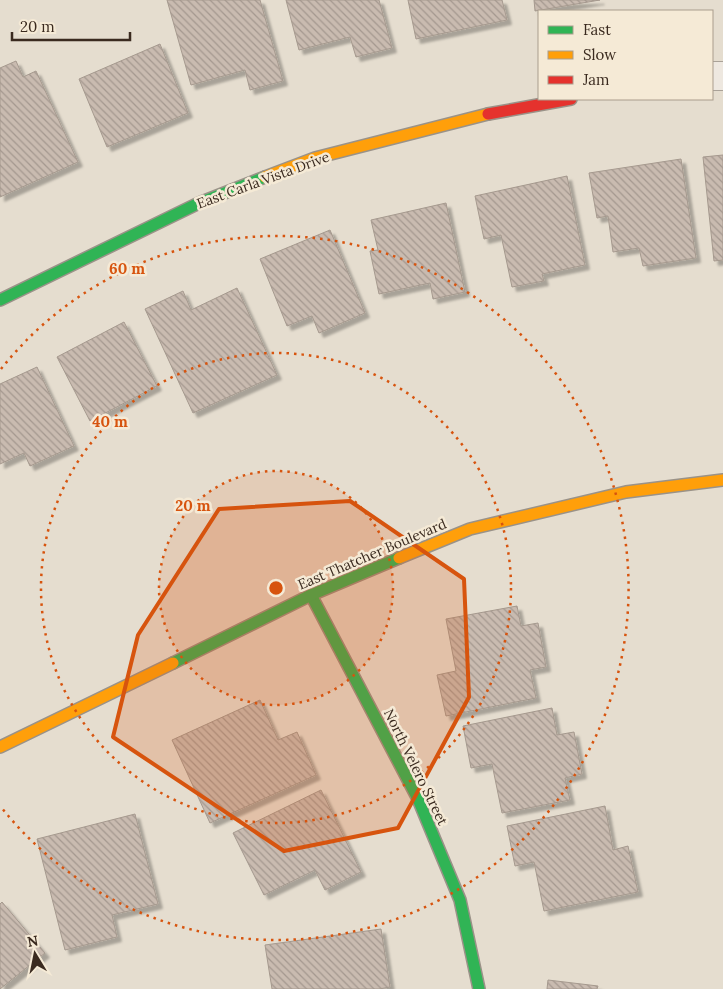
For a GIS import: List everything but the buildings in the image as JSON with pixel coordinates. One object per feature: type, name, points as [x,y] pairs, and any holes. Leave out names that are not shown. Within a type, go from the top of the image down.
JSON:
[{"type":"street","name":"East Carla Vista Drive","points":[[0,300],[199,203],[315,158],[506,110],[565,100]]},
{"type":"street","name":"East Thatcher Boulevard","points":[[0,747],[311,595],[470,529],[626,492],[723,480]]},
{"type":"street","name":"North Velero Street","points":[[311,595],[418,799],[460,900],[479,989]]},
{"type":"highlighted area","points":[[350,501],[464,579],[469,697],[398,828],[284,851],[113,737],[138,635],[219,509]]},
{"type":"traffic: fast","points":[[0,300],[199,203],[265,177]]},
{"type":"traffic: fast","points":[[173,663],[311,595],[399,558]]},
{"type":"traffic: fast","points":[[311,595],[418,799],[460,900],[479,989]]},
{"type":"traffic: slow","points":[[265,177],[315,158],[488,114]]},
{"type":"traffic: slow","points":[[399,558],[470,529],[626,492],[723,480]]},
{"type":"traffic: slow","points":[[0,747],[173,663]]},
{"type":"traffic: jam","points":[[488,114],[565,100]]}]
